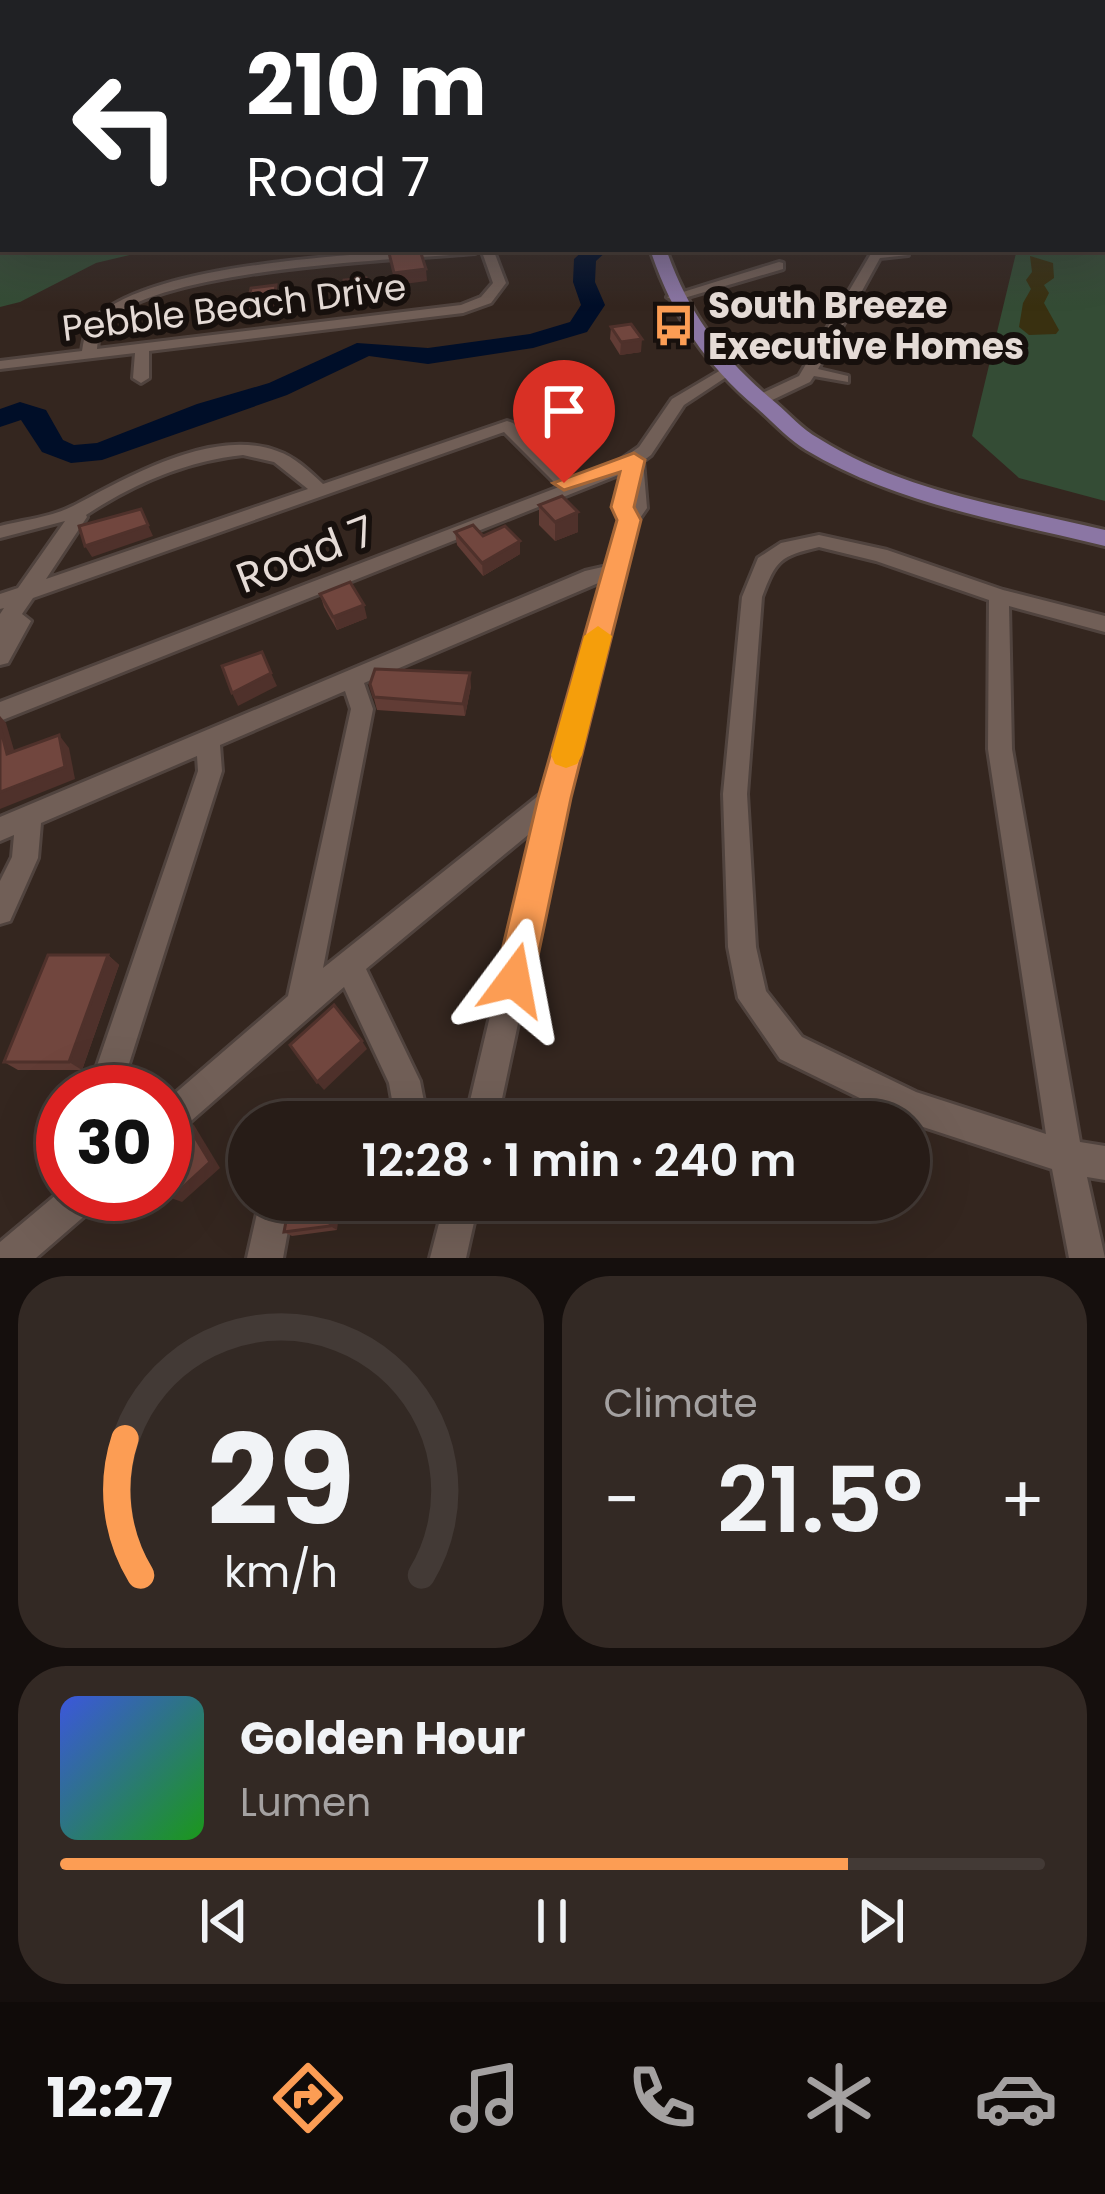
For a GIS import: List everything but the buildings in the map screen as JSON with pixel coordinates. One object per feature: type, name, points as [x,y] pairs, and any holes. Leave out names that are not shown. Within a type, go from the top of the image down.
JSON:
[{"type":"main road","points":[[659,253],[674,297],[702,347],[767,405],[890,471],[1105,538]]},
{"type":"main road","points":[[890,471],[1105,522]]},
{"type":"street","points":[[88,355],[95,325],[104,315],[171,283],[448,252]]},
{"type":"street","name":"Pebble Beach Drive","points":[[0,365],[491,303],[500,283],[488,252]]},
{"type":"street","points":[[767,405],[805,379],[876,255],[904,252]]},
{"type":"street","points":[[674,297],[778,266]]},
{"type":"street","points":[[849,302],[883,309]]},
{"type":"street","points":[[141,378],[142,350]]},
{"type":"street","points":[[810,371],[843,379]]},
{"type":"street","name":"Road 7","points":[[0,702],[564,483],[633,470],[673,411],[730,375]]},
{"type":"street","points":[[0,602],[507,426],[564,483]]},
{"type":"street","points":[[0,532],[75,513],[120,485],[169,465],[243,452],[263,452],[295,466],[319,490]]},
{"type":"street","points":[[486,1101],[554,798],[629,520],[638,508],[633,470]]},
{"type":"street","name":"Road 7","points":[[0,712],[615,472],[633,470]]},
{"type":"street","points":[[0,630],[76,525],[75,513]]},
{"type":"street","points":[[1105,624],[999,596],[880,555],[818,542],[788,548],[765,563],[752,597],[735,794],[742,947],[753,998],[791,1048],[911,1107],[1066,1157],[1105,1163]]},
{"type":"street","points":[[0,830],[351,677],[592,576],[616,571]]},
{"type":"street","points":[[0,657],[30,603],[27,593]]},
{"type":"street","points":[[999,596],[1000,749],[1066,1157],[1087,1258]]},
{"type":"street","points":[[301,1004],[362,709],[351,677]]},
{"type":"street","points":[[113,1065],[210,771],[208,740]]},
{"type":"street","points":[[192,1099],[554,798]]},
{"type":"street","points":[[0,911],[26,858],[29,817]]},
{"type":"street","points":[[349,964],[404,1081],[408,1101]]},
{"type":"street","points":[[9,1258],[50,1221]]},
{"type":"street","points":[[265,1258],[272,1221]]},
{"type":"street","points":[[448,1258],[457,1221]]},
{"type":"green space","points":[[0,252],[142,252],[96,263],[20,302],[0,307]]},
{"type":"green space","points":[[1016,252],[1105,252],[1105,501],[1019,478],[972,436]]},
{"type":"sand","points":[[1030,256],[1053,263],[1054,278],[1044,285],[1049,293],[1044,303],[1059,330],[1056,334],[1029,335],[1019,327],[1031,289],[1026,280],[1032,272]]},
{"type":"waterway","points":[[0,419],[20,410],[36,416],[52,446],[71,454],[102,451],[207,410],[278,389],[366,348],[428,356],[533,341],[579,327],[593,305],[584,282],[585,259],[595,252]]},
{"type":"slow traffic","points":[[566,755],[598,636]]},
{"type":"place","name":"South Breeze Executive Homes","points":[[674,326]]},
{"type":"route","points":[[514,980],[554,798],[629,520],[622,507],[627,485],[633,480],[634,460],[564,483]]}]
